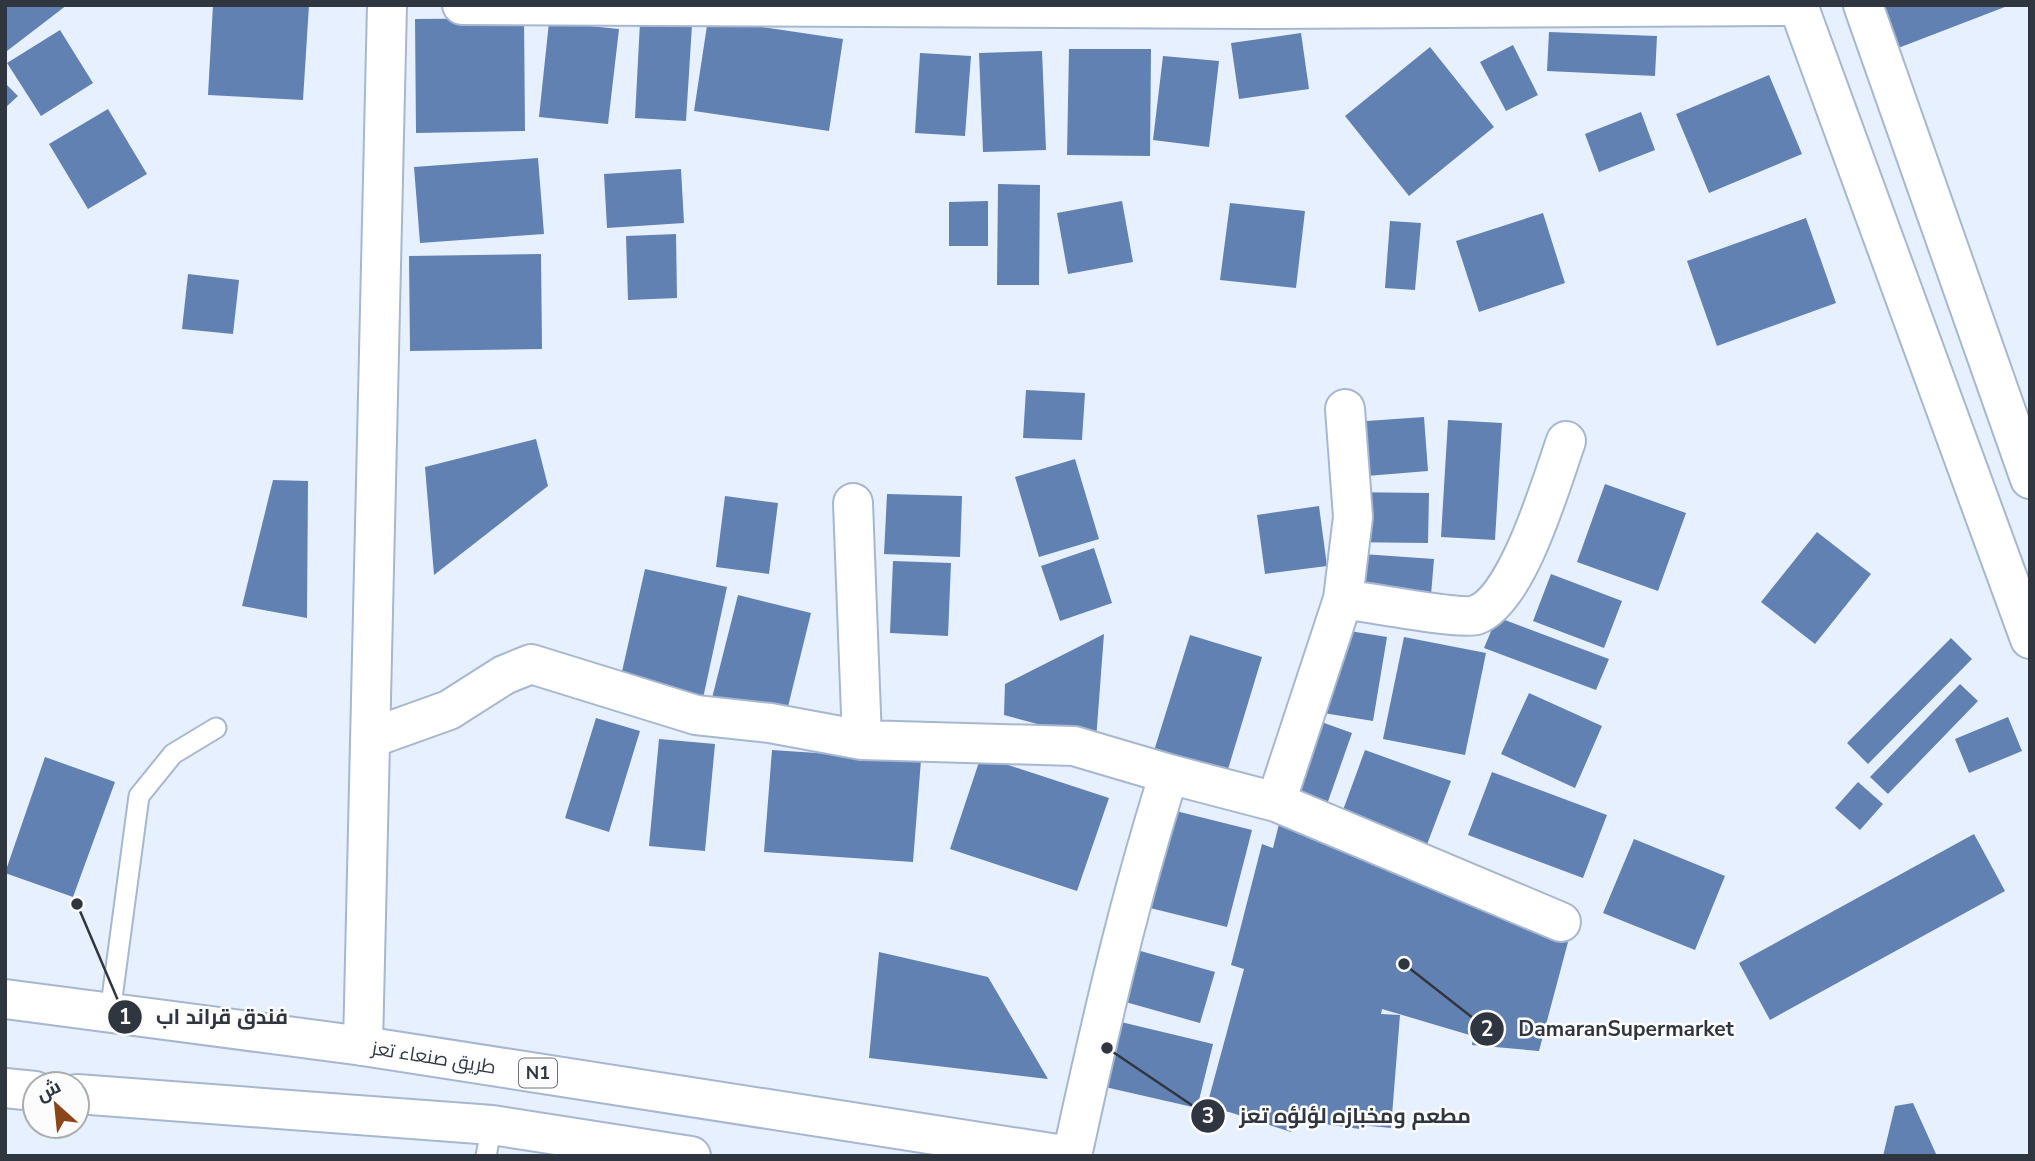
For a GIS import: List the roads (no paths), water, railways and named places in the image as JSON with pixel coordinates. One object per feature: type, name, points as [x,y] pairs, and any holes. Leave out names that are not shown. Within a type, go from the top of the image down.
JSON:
[{"type":"main road","points":[[363,1046],[387,5]]},
{"type":"main road","points":[[462,5],[1798,6],[2030,639]]},
{"type":"main road","points":[[1863,5],[2030,479]]},
{"type":"main road","points":[[1276,802],[1343,599],[1353,517],[1345,409]]},
{"type":"main road","points":[[1343,599],[1474,616],[1494,606],[1506,591],[1529,541],[1566,441]]},
{"type":"main road","points":[[853,503],[862,740]]},
{"type":"main road","points":[[370,738],[449,710],[504,674],[531,664],[696,715],[770,723],[862,740],[1074,746],[1169,775],[1276,802],[1561,922]]},
{"type":"main road","points":[[1071,1156],[1105,1000],[1141,863],[1169,775]]},
{"type":"main road","name":"طريق صنعاء تعز","points":[[5,999],[363,1046],[1071,1156]]},
{"type":"main road","points":[[91,1096],[489,1140],[691,1156]]},
{"type":"lane","points":[[110,1013],[139,796],[173,754],[216,728]]},
{"type":"place","name":"فندق قراند اب","points":[[77,904]]},
{"type":"place","name":"DamaranSupermarket","points":[[1404,964]]},
{"type":"place","name":"مطعم ومخبازه لؤلؤه تعز","points":[[1107,1048]]}]
